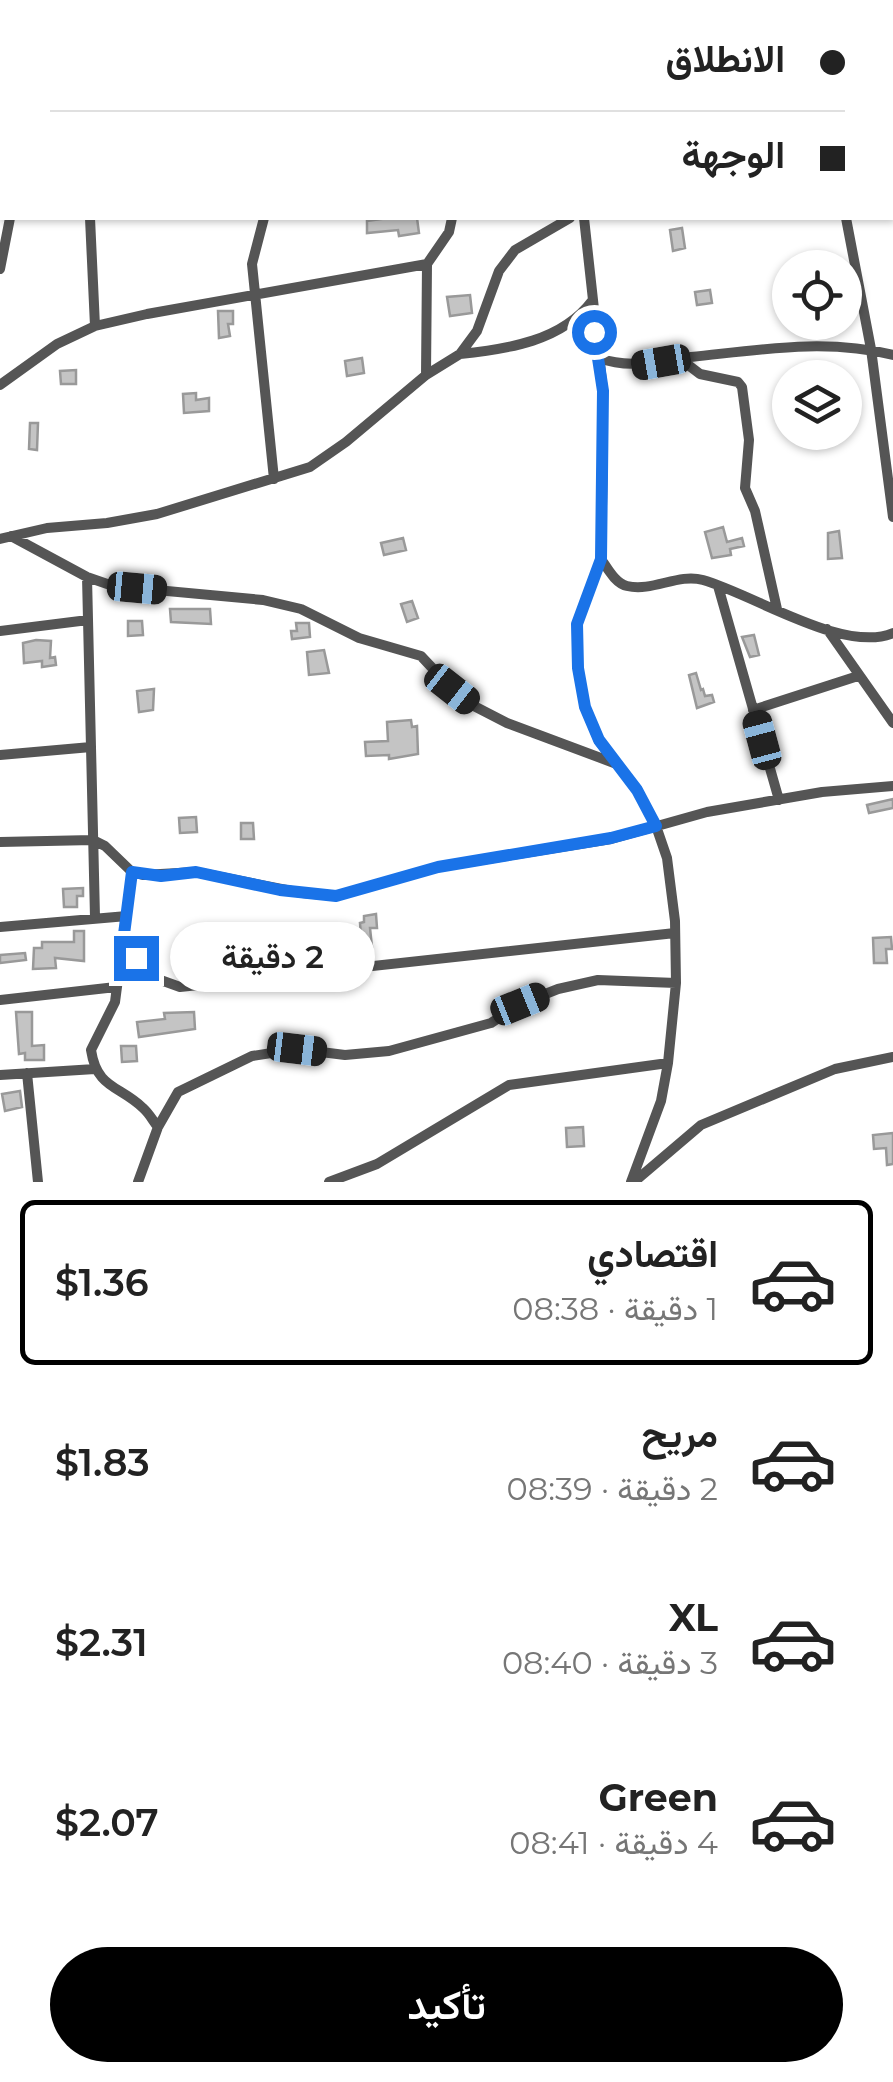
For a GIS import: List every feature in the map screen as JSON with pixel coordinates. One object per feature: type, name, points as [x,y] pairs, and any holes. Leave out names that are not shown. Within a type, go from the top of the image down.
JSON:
[{"type":"street","points":[[0,268],[10,220]]},
{"type":"street","points":[[90,220],[96,326]]},
{"type":"street","points":[[263,220],[252,264],[274,478]]},
{"type":"street","points":[[426,375],[427,264],[449,232],[452,220]]},
{"type":"street","points":[[5,537],[157,514],[310,467],[426,375],[460,354],[477,331],[499,271],[515,250],[567,220]]},
{"type":"street","points":[[584,220],[603,391],[601,559],[577,624],[578,668],[585,707],[599,740],[637,790],[656,826],[667,858],[675,933],[676,983],[668,1063],[661,1101],[633,1182]]},
{"type":"street","points":[[846,220],[871,349],[892,509]]},
{"type":"street","points":[[0,386],[57,344],[96,326],[427,264]]},
{"type":"street","points":[[460,354],[508,349],[560,330],[572,324],[592,301]]},
{"type":"street","points":[[600,358],[638,366],[679,358],[821,344],[893,354]]},
{"type":"street","points":[[679,358],[700,374],[738,382],[742,387],[749,447],[745,488],[755,511],[777,608]]},
{"type":"street","points":[[5,537],[113,586],[263,600],[301,610],[360,638],[421,656],[452,689],[507,723],[615,763]]},
{"type":"street","points":[[601,559],[615,578],[628,586],[657,585],[684,578],[706,581],[858,637],[893,633]]},
{"type":"street","points":[[87,577],[95,917]]},
{"type":"street","points":[[718,586],[778,800]]},
{"type":"street","points":[[0,631],[88,620]]},
{"type":"street","points":[[826,628],[893,723]]},
{"type":"street","points":[[753,710],[858,676]]},
{"type":"street","points":[[0,754],[91,747]]},
{"type":"street","points":[[0,842],[93,840],[106,846],[132,872],[161,876],[196,872],[336,896],[438,867],[611,838],[707,812],[822,792],[893,786]]},
{"type":"street","points":[[132,872],[109,1018],[90,1050],[106,1084],[142,1108],[158,1128]]},
{"type":"street","points":[[0,926],[127,916]]},
{"type":"street","points":[[123,942],[155,978],[180,988],[675,933]]},
{"type":"street","points":[[138,1182],[158,1128],[178,1092],[252,1056],[297,1049],[345,1055],[389,1051],[490,1023],[520,1004],[558,989],[598,980],[676,983]]},
{"type":"street","points":[[0,1000],[116,988]]},
{"type":"street","points":[[633,1182],[700,1125],[836,1069],[893,1057]]},
{"type":"street","points":[[330,1182],[377,1164],[508,1086],[668,1063]]},
{"type":"street","points":[[0,1075],[96,1069]]},
{"type":"street","points":[[28,1074],[38,1182]]},
{"type":"building","points":[[417,220],[419,233],[367,233],[367,221]]},
{"type":"building","points":[[682,228],[685,248],[673,251],[670,230]]},
{"type":"building","points":[[710,290],[712,303],[697,305],[695,292]]},
{"type":"building","points":[[470,295],[472,313],[450,316],[447,297]]},
{"type":"building","points":[[218,311],[233,311],[233,324],[228,324],[230,336],[219,338]]},
{"type":"building","points":[[362,358],[364,373],[347,376],[345,361]]},
{"type":"building","points":[[76,370],[76,384],[61,384],[60,371]]},
{"type":"building","points":[[196,393],[196,400],[209,398],[209,411],[184,413],[183,394]]},
{"type":"building","points":[[30,423],[38,423],[37,450],[29,449]]},
{"type":"building","points":[[723,527],[727,542],[742,538],[744,546],[730,549],[731,555],[712,558],[705,532]]},
{"type":"building","points":[[839,531],[842,558],[828,559],[828,533]]},
{"type":"building","points":[[403,538],[406,550],[384,555],[381,543]]},
{"type":"building","points":[[412,601],[418,618],[407,622],[401,604]]},
{"type":"building","points":[[170,609],[210,609],[211,624],[171,622]]},
{"type":"building","points":[[128,621],[142,621],[143,635],[128,636]]},
{"type":"building","points":[[296,623],[309,623],[310,637],[292,639]]},
{"type":"building","points":[[754,635],[759,655],[750,657],[742,637]]},
{"type":"building","points":[[51,641],[50,658],[55,657],[56,665],[42,667],[42,661],[24,663],[23,643]]},
{"type":"building","points":[[324,650],[329,673],[309,675],[307,652]]},
{"type":"building","points":[[696,673],[701,690],[705,696],[712,695],[714,702],[697,708],[689,675]]},
{"type":"building","points":[[154,689],[153,710],[139,712],[137,691]]},
{"type":"building","points":[[411,720],[412,727],[417,726],[418,754],[389,759],[389,755],[366,756],[365,742],[388,741],[387,722]]},
{"type":"building","points":[[893,799],[893,808],[869,813],[867,805]]},
{"type":"building","points":[[196,817],[197,832],[180,833],[179,818]]},
{"type":"building","points":[[241,823],[253,823],[254,839],[241,839]]},
{"type":"building","points":[[83,888],[83,896],[77,896],[77,907],[64,907],[63,889]]},
{"type":"building","points":[[376,914],[377,928],[370,928],[372,947],[328,948],[327,938],[361,936],[364,916]]},
{"type":"building","points":[[74,931],[84,931],[84,961],[55,958],[56,968],[33,969],[34,948],[42,948],[42,942],[74,942]]},
{"type":"building","points":[[891,937],[892,949],[886,949],[887,963],[874,963],[873,938]]},
{"type":"building","points":[[272,943],[281,943],[283,963],[270,965],[268,952],[272,952]]},
{"type":"building","points":[[25,953],[26,960],[0,963],[0,955]]},
{"type":"building","points":[[16,1012],[32,1012],[32,1046],[44,1045],[44,1060],[25,1060],[25,1053],[19,1054]]},
{"type":"building","points":[[194,1012],[195,1029],[139,1037],[137,1022],[165,1019],[164,1013]]},
{"type":"building","points":[[121,1046],[136,1046],[137,1061],[122,1062]]},
{"type":"building","points":[[20,1091],[22,1107],[5,1111],[2,1094]]},
{"type":"building","points":[[583,1127],[584,1146],[567,1147],[566,1128]]},
{"type":"building","points":[[893,1133],[893,1164],[887,1165],[886,1148],[874,1149],[873,1135]]},
{"type":"route","points":[[136,958],[123,942],[132,872],[161,876],[196,872],[280,890],[336,896],[438,867],[611,838],[656,826],[637,790],[599,740],[585,707],[578,668],[577,624],[601,559],[603,391],[594,332]]}]
